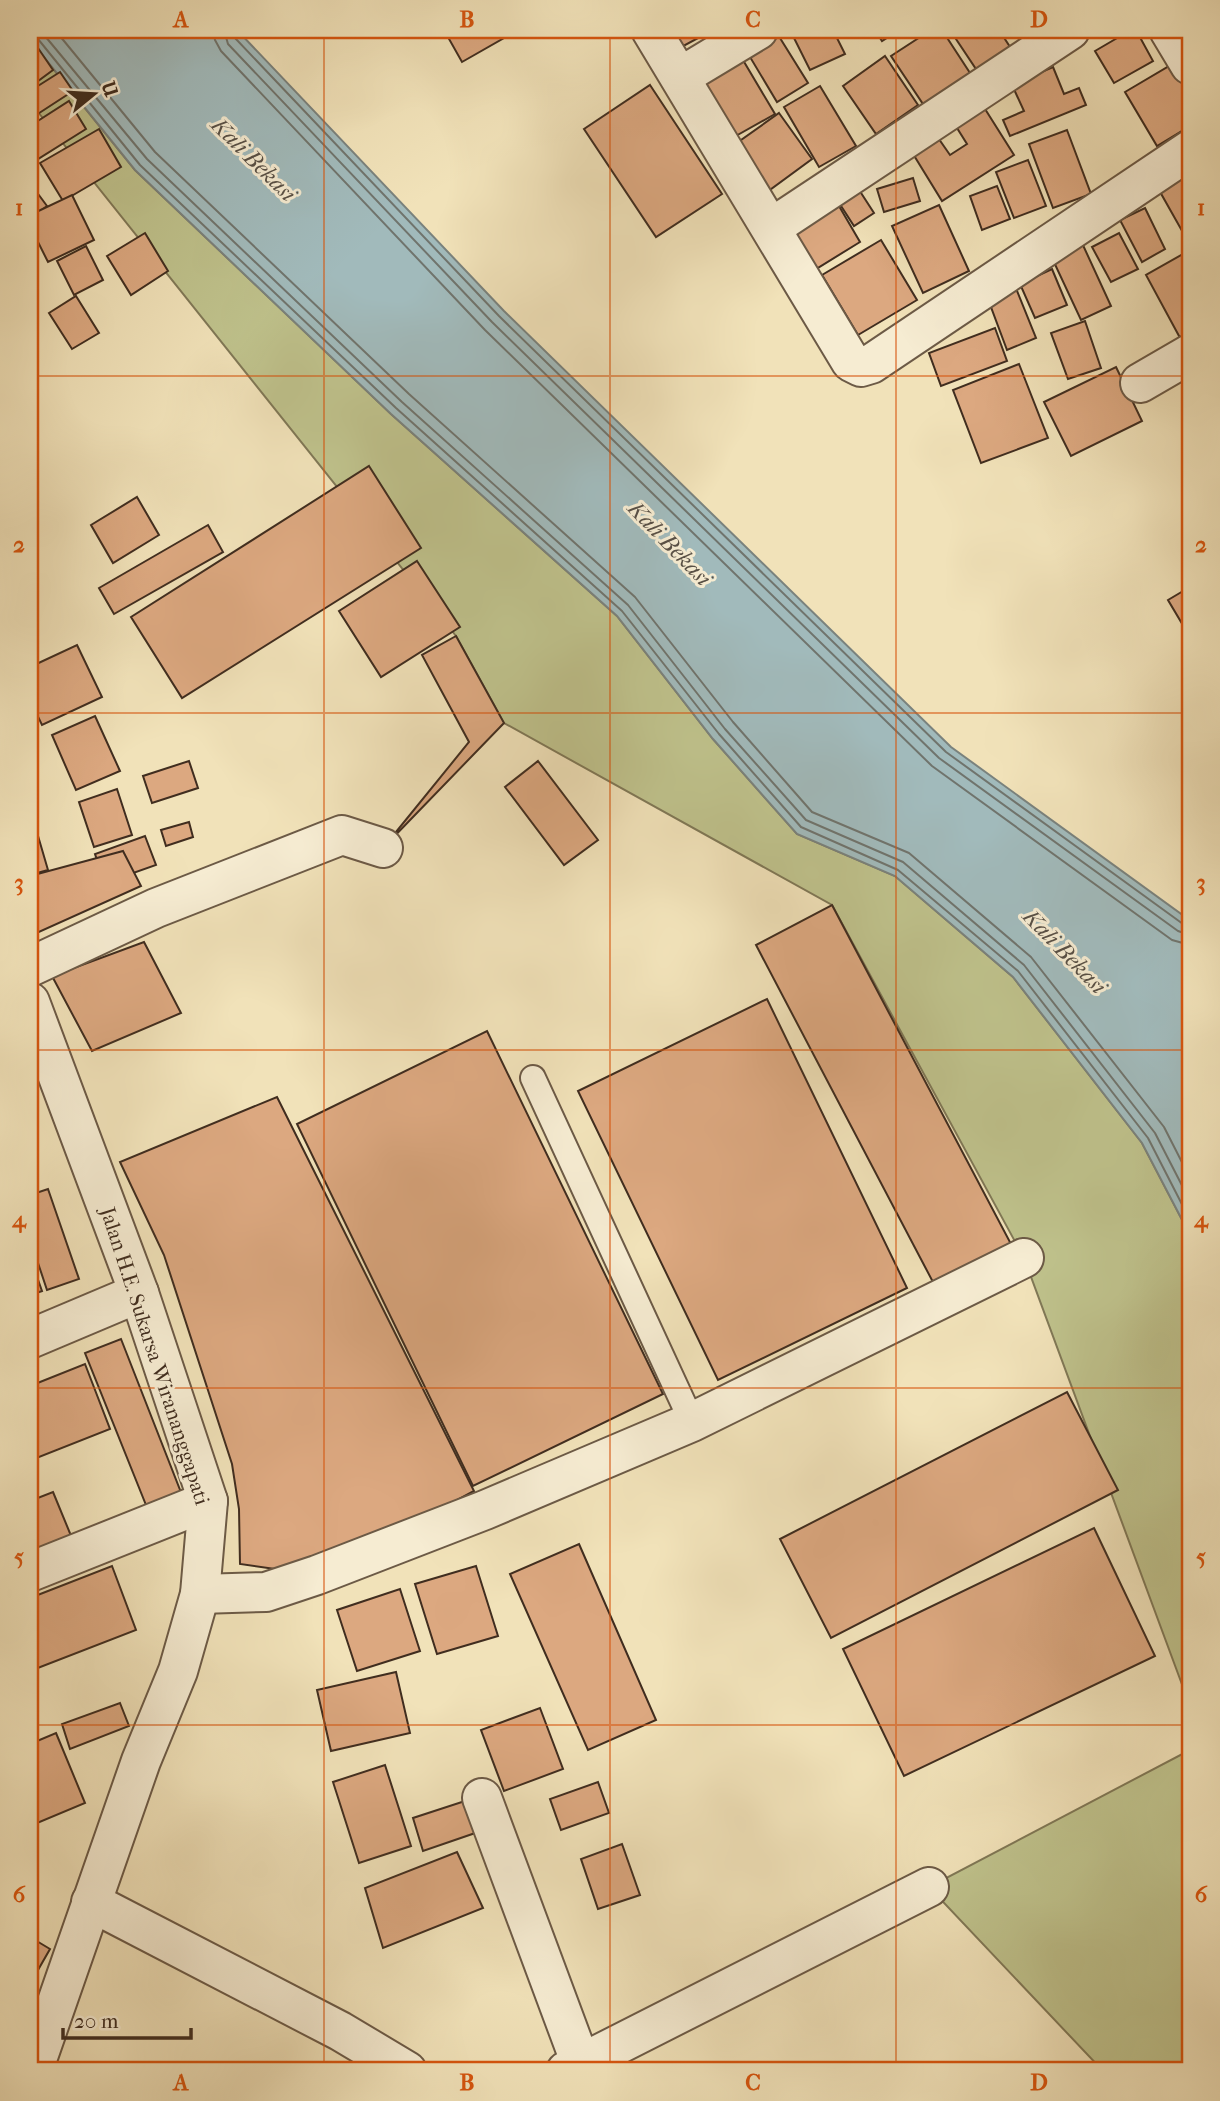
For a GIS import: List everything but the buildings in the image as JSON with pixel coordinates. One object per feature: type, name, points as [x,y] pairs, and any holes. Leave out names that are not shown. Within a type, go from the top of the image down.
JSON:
[{"type":"street","points":[[651,30],[851,362],[856,365],[866,366],[1190,150]]},
{"type":"street","points":[[680,77],[758,30]]},
{"type":"street","points":[[771,228],[1070,30]]},
{"type":"street","points":[[1170,30],[1190,65]]},
{"type":"street","points":[[1140,383],[1190,354]]},
{"type":"street","points":[[30,967],[156,908],[342,835],[383,848]]},
{"type":"street","name":"Jalan H.E. Sukarsa Wirananggapati","points":[[30,1002],[139,1293],[208,1501],[200,1594],[178,1671],[141,1761],[33,2071]]},
{"type":"street","points":[[200,1594],[266,1592],[485,1510],[692,1422],[1024,1258]]},
{"type":"street","points":[[30,1339],[139,1293]]},
{"type":"street","points":[[30,1572],[208,1501]]},
{"type":"street","points":[[482,1797],[573,2068],[929,1887]]},
{"type":"street","points":[[91,1902],[340,2031],[407,2071]]},
{"type":"lane","points":[[533,1078],[692,1422]]},
{"type":"green space","points":[[30,40],[135,170],[391,414],[617,616],[713,739],[797,834],[895,876],[1013,977],[1142,1143],[1190,1235],[1190,1706],[1024,1258],[832,905],[504,723],[456,636],[30,102]]},
{"type":"green space","points":[[1190,1750],[1190,2071],[1103,2071],[929,1887]]},
{"type":"water","name":"Kali Bekasi","points":[[30,30],[237,30],[504,311],[951,747],[1188,919],[1190,1235],[1142,1143],[1013,977],[895,876],[797,834],[713,739],[617,616],[391,414],[135,170],[30,40]]}]
